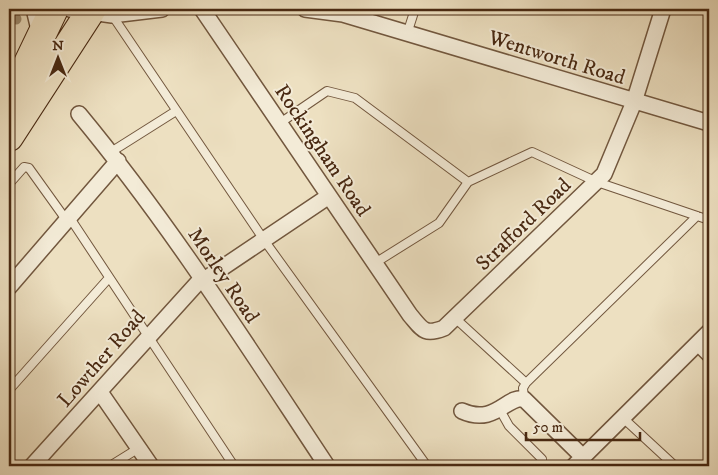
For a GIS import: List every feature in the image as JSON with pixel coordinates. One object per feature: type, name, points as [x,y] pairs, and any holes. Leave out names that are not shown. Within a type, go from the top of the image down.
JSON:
[{"type":"highway","points":[[9,96],[19,82],[40,38],[82,11]]},
{"type":"highway","points":[[9,137],[82,11]]},
{"type":"street","points":[[34,9],[40,38]]},
{"type":"street","points":[[82,11],[162,9]]},
{"type":"street","name":"Rockingham Road","points":[[202,9],[410,315]]},
{"type":"street","name":"Wentworth Road","points":[[305,9],[343,14],[709,123]]},
{"type":"street","name":"Strafford Road","points":[[410,315],[424,331],[432,333],[444,328],[604,174],[634,102],[663,9]]},
{"type":"street","name":"Morley Road","points":[[80,114],[115,157],[203,279],[327,466]]},
{"type":"street","points":[[9,287],[68,220],[115,157]]},
{"type":"street","name":"Lowther Road","points":[[32,466],[148,336],[203,279],[329,196]]},
{"type":"street","points":[[462,411],[480,416],[500,410],[516,399],[524,398],[578,462],[704,337],[709,354]]},
{"type":"street","points":[[100,392],[151,466]]},
{"type":"lane","points":[[407,34],[415,9]]},
{"type":"lane","points":[[82,11],[176,111],[264,240],[427,466]]},
{"type":"lane","points":[[280,123],[327,91],[332,90],[355,98],[468,182]]},
{"type":"lane","points":[[115,157],[176,111]]},
{"type":"lane","points":[[375,263],[439,223],[468,182],[532,152],[597,182],[709,220]]},
{"type":"lane","points":[[9,184],[24,167],[29,168],[68,220],[148,336],[234,466]]},
{"type":"lane","points":[[524,398],[523,388],[526,383],[696,216]]},
{"type":"lane","points":[[9,390],[108,278]]},
{"type":"lane","points":[[455,318],[526,383]]},
{"type":"lane","points":[[500,410],[509,426],[542,459]]},
{"type":"lane","points":[[622,417],[675,466]]},
{"type":"lane","points":[[110,466],[140,448]]}]
